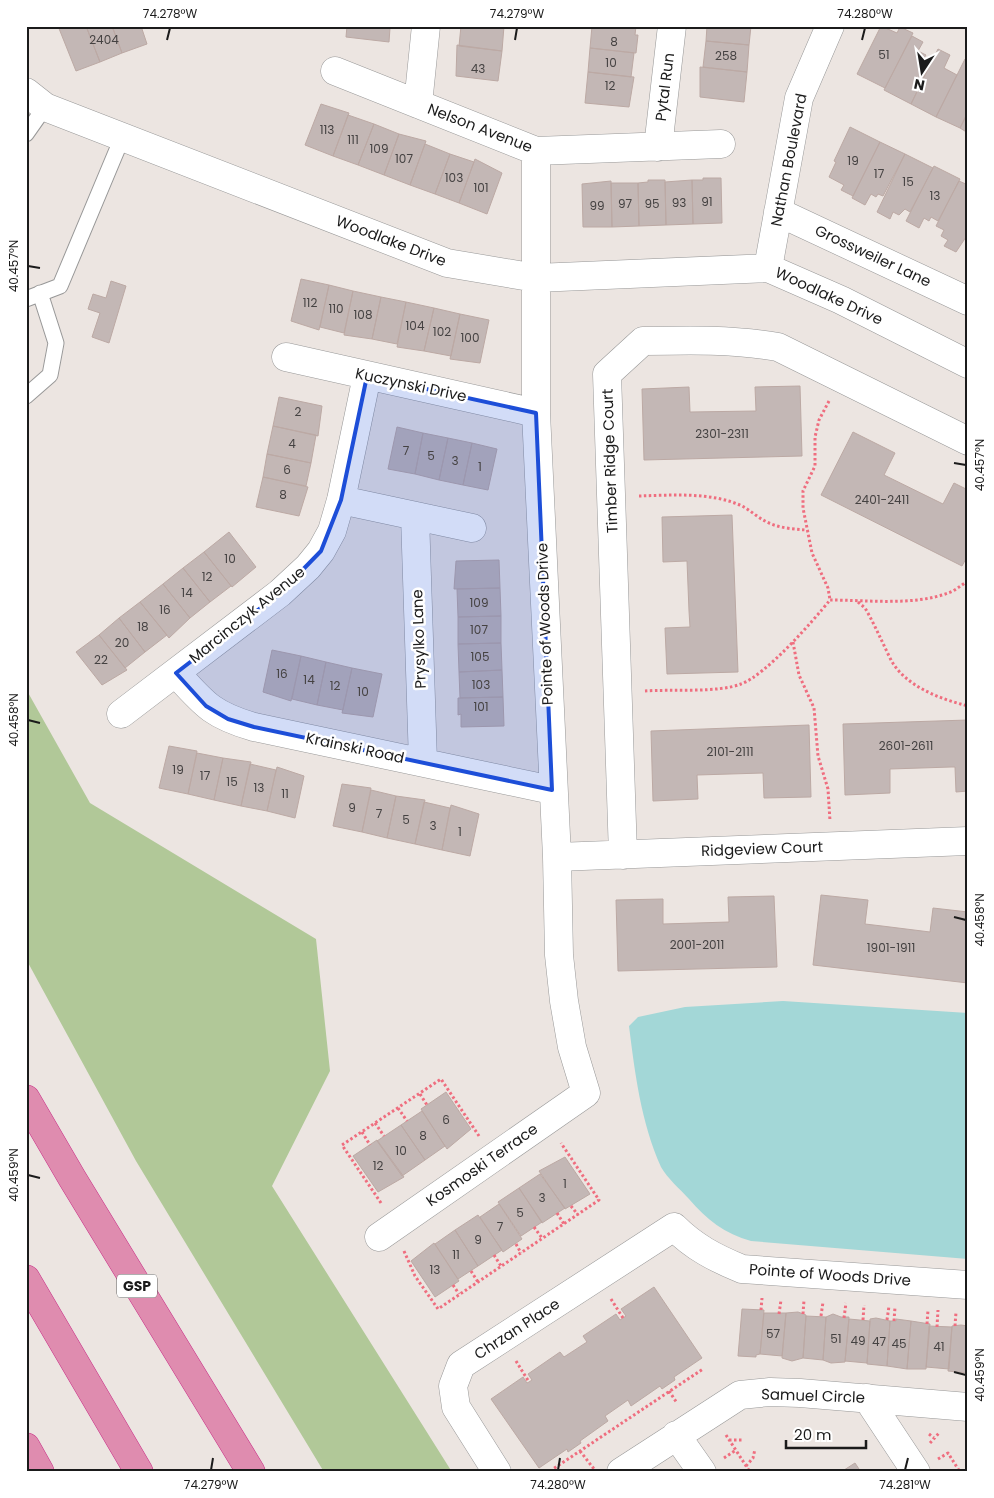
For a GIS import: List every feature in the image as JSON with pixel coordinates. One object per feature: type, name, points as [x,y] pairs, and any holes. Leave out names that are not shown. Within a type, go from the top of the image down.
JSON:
[{"type":"highway","name":"GSP","points":[[26,1099],[251,1472]]},
{"type":"highway","points":[[26,1279],[139,1472]]},
{"type":"highway","points":[[26,1448],[40,1472]]},
{"type":"street","points":[[418,104],[426,26]]},
{"type":"street","name":"Pytal Run","points":[[658,147],[672,26]]},
{"type":"street","name":"Nathan Boulevard","points":[[768,268],[798,98],[830,26]]},
{"type":"street","name":"Nelson Avenue","points":[[335,71],[536,151],[721,144]]},
{"type":"street","name":"Woodlake Drive","points":[[35,99],[122,138],[447,263],[536,278],[768,268],[842,300],[968,364]]},
{"type":"street","name":"Pointe of Woods Drive","points":[[536,151],[536,413],[552,790],[557,857],[559,955],[572,1047],[586,1093]]},
{"type":"street","name":"Grossweiler Lane","points":[[778,212],[968,301]]},
{"type":"street","name":"Timber Ridge Court","points":[[624,855],[607,374],[644,341],[714,339],[746,341],[778,347],[968,441]]},
{"type":"street","name":"Kuczynski Drive","points":[[286,358],[536,413]]},
{"type":"street","name":"Marcinczyk Avenue","points":[[121,714],[280,593],[308,567],[321,551],[332,531],[341,500],[367,376]]},
{"type":"street","points":[[341,500],[472,528]]},
{"type":"street","name":"Prysylko Lane","points":[[415,516],[423,762]]},
{"type":"street","name":"Krainski Road","points":[[176,673],[206,706],[228,719],[254,727],[552,790]]},
{"type":"street","name":"Ridgeview Court","points":[[557,857],[968,841]]},
{"type":"street","name":"Kosmoski Terrace","points":[[389,1240],[586,1093]]},
{"type":"street","name":"Pointe of Woods Drive","points":[[674,1227],[690,1242],[714,1258],[742,1269],[968,1285]]},
{"type":"street","name":"Chrzan Place","points":[[497,1472],[456,1407],[453,1386],[462,1365],[674,1227]]},
{"type":"street","name":"Samuel Circle","points":[[621,1472],[679,1422],[740,1395],[770,1392],[968,1407]]},
{"type":"street","points":[[867,1398],[924,1466]]},
{"type":"street","points":[[679,1422],[702,1472]]},
{"type":"lane","points":[[26,134],[35,99]]},
{"type":"lane","points":[[26,396],[50,375],[56,343],[33,296],[60,286],[122,138]]},
{"type":"path","points":[[830,600],[828,588],[812,553],[806,530],[803,492],[814,466],[815,437],[819,420],[840,378]]},
{"type":"path","points":[[611,498],[681,496],[718,499],[743,506],[765,522],[791,529],[806,530]]},
{"type":"path","points":[[830,600],[858,602],[924,599],[948,593],[968,581]]},
{"type":"path","points":[[618,693],[704,689],[742,684],[793,642],[830,600]]},
{"type":"path","points":[[858,602],[865,608],[891,661],[903,676],[939,697],[968,706]]},
{"type":"path","points":[[793,642],[799,675],[814,708],[818,756],[828,789],[830,846]]},
{"type":"path","points":[[381,1204],[342,1146],[441,1079],[484,1143]]},
{"type":"path","points":[[420,1094],[427,1105]]},
{"type":"path","points":[[398,1108],[407,1121]]},
{"type":"path","points":[[375,1124],[384,1136]]},
{"type":"path","points":[[362,1132],[370,1145]]},
{"type":"path","points":[[389,1240],[409,1257],[415,1276],[438,1309],[600,1200],[557,1138]]},
{"type":"path","points":[[571,1206],[578,1215]]},
{"type":"path","points":[[557,1214],[564,1224]]},
{"type":"path","points":[[534,1227],[542,1238]]},
{"type":"path","points":[[516,1244],[521,1253]]},
{"type":"path","points":[[494,1255],[500,1266]]},
{"type":"path","points":[[471,1271],[478,1282]]},
{"type":"path","points":[[453,1285],[459,1294]]},
{"type":"path","points":[[607,1293],[623,1318]]},
{"type":"path","points":[[755,1296],[788,1299]]},
{"type":"path","points":[[762,1297],[762,1310]]},
{"type":"path","points":[[779,1314],[781,1298]]},
{"type":"path","points":[[796,1299],[830,1302]]},
{"type":"path","points":[[803,1314],[804,1300]]},
{"type":"path","points":[[821,1316],[823,1301]]},
{"type":"path","points":[[838,1302],[872,1305]]},
{"type":"path","points":[[844,1318],[846,1303]]},
{"type":"path","points":[[863,1320],[864,1305]]},
{"type":"path","points":[[881,1306],[903,1307]]},
{"type":"path","points":[[887,1320],[889,1306]]},
{"type":"path","points":[[894,1321],[895,1307]]},
{"type":"path","points":[[920,1309],[962,1312]]},
{"type":"path","points":[[926,1324],[928,1310]]},
{"type":"path","points":[[937,1326],[938,1310]]},
{"type":"path","points":[[955,1326],[956,1311]]},
{"type":"path","points":[[512,1356],[529,1382]]},
{"type":"path","points":[[554,1472],[553,1469],[703,1368]]},
{"type":"path","points":[[669,1384],[679,1422]]},
{"type":"path","points":[[929,1447],[934,1438],[945,1429]]},
{"type":"path","points":[[722,1430],[750,1472]]},
{"type":"path","points":[[929,1434],[934,1438]]},
{"type":"path","points":[[722,1440],[744,1440]]},
{"type":"path","points":[[575,1448],[594,1469]]},
{"type":"path","points":[[746,1466],[753,1458],[756,1449]]},
{"type":"path","points":[[924,1466],[948,1453],[960,1472]]},
{"type":"highlighted area","points":[[367,376],[536,413],[552,790],[254,727],[228,719],[206,706],[176,673],[280,593],[321,551],[341,500]]},
{"type":"green space","points":[[26,689],[90,803],[316,939],[330,1071],[272,1186],[452,1472],[324,1472],[136,1161],[26,959]]},
{"type":"water","points":[[783,1001],[968,1013],[968,1259],[751,1241],[724,1230],[709,1219],[670,1179],[661,1167],[648,1133],[636,1080],[629,1026],[638,1017],[685,1007]]},
{"type":"building","points":[[58,26],[86,26],[100,62],[76,71]]},
{"type":"building","points":[[86,26],[112,26],[122,53],[100,62]]},
{"type":"building","points":[[112,26],[141,26],[147,44],[122,53]]},
{"type":"building","points":[[347,26],[394,26],[390,28],[389,42],[346,37]]},
{"type":"building","points":[[461,26],[504,26],[502,51],[459,46]]},
{"type":"building","points":[[592,26],[636,26],[635,35],[638,35],[636,53],[590,48]]},
{"type":"building","points":[[707,26],[751,26],[749,45],[706,41]]},
{"type":"building","points":[[881,26],[897,33],[900,27],[913,33],[885,88],[857,74]]},
{"type":"building","points":[[912,36],[923,42],[918,51],[926,55],[924,58],[931,62],[911,104],[884,90]]},
{"type":"building","points":[[706,41],[749,45],[747,72],[703,67]]},
{"type":"building","points":[[457,45],[502,51],[498,81],[456,76]]},
{"type":"building","points":[[590,48],[634,53],[631,77],[588,72]]},
{"type":"building","points":[[938,49],[950,55],[944,68],[957,75],[936,117],[911,104]]},
{"type":"building","points":[[965,59],[968,61],[968,112],[960,128],[936,117]]},
{"type":"building","points":[[700,67],[747,72],[744,102],[700,97]]},
{"type":"building","points":[[588,72],[634,77],[629,107],[585,103]]},
{"type":"building","points":[[321,104],[349,113],[333,156],[305,145]]},
{"type":"building","points":[[968,112],[968,133],[960,128]]},
{"type":"building","points":[[348,115],[374,124],[358,165],[333,156]]},
{"type":"building","points":[[374,124],[399,134],[384,175],[358,165]]},
{"type":"building","points":[[850,127],[880,142],[853,196],[841,190],[844,185],[829,177],[836,162],[834,161]]},
{"type":"building","points":[[399,134],[426,141],[410,185],[384,175]]},
{"type":"building","points":[[880,142],[905,154],[883,196],[878,194],[876,197],[871,194],[865,205],[852,198]]},
{"type":"building","points":[[425,144],[450,154],[435,194],[410,185]]},
{"type":"building","points":[[450,154],[474,162],[459,203],[435,194]]},
{"type":"building","points":[[905,154],[933,168],[910,212],[905,209],[899,215],[893,212],[890,219],[877,212]]},
{"type":"building","points":[[475,159],[502,173],[487,214],[459,203]]},
{"type":"building","points":[[934,166],[960,179],[938,221],[931,217],[929,221],[924,218],[919,228],[906,221]]},
{"type":"building","points":[[703,178],[721,178],[722,223],[693,224],[692,180],[703,180]]},
{"type":"building","points":[[648,180],[665,180],[666,225],[639,226],[638,183],[648,182]]},
{"type":"building","points":[[692,180],[693,224],[666,225],[665,182]]},
{"type":"building","points":[[611,181],[612,227],[583,227],[582,184]]},
{"type":"building","points":[[959,181],[968,185],[968,234],[956,252],[944,246],[948,240],[941,236],[944,230],[936,226]]},
{"type":"building","points":[[611,183],[638,183],[639,226],[612,227]]},
{"type":"building","points":[[301,279],[329,285],[319,330],[291,321]]},
{"type":"building","points":[[111,281],[126,286],[109,343],[92,337],[100,313],[88,309],[93,294],[106,298]]},
{"type":"building","points":[[329,285],[353,291],[344,333],[320,327]]},
{"type":"building","points":[[353,291],[381,297],[372,339],[344,335]]},
{"type":"building","points":[[381,297],[406,302],[397,344],[372,339]]},
{"type":"building","points":[[406,302],[434,308],[424,351],[397,347]]},
{"type":"building","points":[[434,308],[460,314],[451,356],[424,351]]},
{"type":"building","points":[[460,314],[489,320],[480,363],[450,359]]},
{"type":"building","points":[[800,386],[802,456],[644,460],[642,389],[689,387],[690,412],[756,411],[755,387]]},
{"type":"building","points":[[279,397],[322,406],[318,436],[273,426]]},
{"type":"building","points":[[273,426],[316,435],[311,463],[267,454]]},
{"type":"building","points":[[397,427],[423,433],[415,474],[388,469]]},
{"type":"building","points":[[853,432],[895,453],[884,475],[943,504],[954,483],[968,490],[968,555],[962,566],[821,495]]},
{"type":"building","points":[[423,433],[448,438],[439,480],[415,474]]},
{"type":"building","points":[[448,438],[472,443],[463,485],[439,480]]},
{"type":"building","points":[[472,443],[497,449],[488,490],[463,485]]},
{"type":"building","points":[[267,454],[311,463],[306,486],[263,477]]},
{"type":"building","points":[[263,477],[308,487],[299,516],[256,507]]},
{"type":"building","points":[[732,515],[738,672],[667,674],[665,628],[690,627],[687,561],[663,562],[662,517]]},
{"type":"building","points":[[229,532],[256,567],[232,587],[204,552]]},
{"type":"building","points":[[204,552],[231,586],[210,602],[183,568]]},
{"type":"building","points":[[499,560],[500,588],[454,589],[456,561]]},
{"type":"building","points":[[183,568],[210,602],[190,618],[163,584]]},
{"type":"building","points":[[163,584],[190,618],[169,638],[140,602]]},
{"type":"building","points":[[500,588],[501,616],[458,617],[457,589]]},
{"type":"building","points":[[140,602],[167,635],[145,652],[119,618]]},
{"type":"building","points":[[501,616],[501,643],[458,644],[458,617]]},
{"type":"building","points":[[119,618],[145,652],[125,668],[99,635]]},
{"type":"building","points":[[99,635],[127,670],[102,685],[76,652]]},
{"type":"building","points":[[501,643],[502,670],[459,672],[458,644]]},
{"type":"building","points":[[272,650],[301,656],[291,701],[263,692]]},
{"type":"building","points":[[301,656],[326,662],[317,705],[292,699]]},
{"type":"building","points":[[326,662],[352,668],[343,710],[317,705]]},
{"type":"building","points":[[352,668],[382,674],[373,717],[342,713]]},
{"type":"building","points":[[502,670],[503,697],[460,698],[459,672]]},
{"type":"building","points":[[503,697],[504,726],[461,727],[461,714],[458,715],[458,698]]},
{"type":"building","points":[[968,720],[968,791],[956,792],[955,767],[951,767],[890,769],[890,793],[845,795],[843,724]]},
{"type":"building","points":[[809,725],[811,797],[764,798],[763,773],[697,775],[698,799],[653,801],[651,731]]},
{"type":"building","points":[[169,746],[197,751],[188,794],[159,788]]},
{"type":"building","points":[[197,753],[223,758],[214,800],[188,794]]},
{"type":"building","points":[[223,758],[251,762],[241,806],[214,800]]},
{"type":"building","points":[[250,764],[276,770],[267,811],[241,806]]},
{"type":"building","points":[[277,767],[304,776],[295,818],[267,811]]},
{"type":"building","points":[[342,784],[371,788],[362,832],[333,826]]},
{"type":"building","points":[[371,790],[396,796],[387,838],[362,832]]},
{"type":"building","points":[[396,796],[425,800],[415,844],[387,838]]},
{"type":"building","points":[[424,802],[450,808],[442,850],[415,844]]},
{"type":"building","points":[[451,805],[479,814],[470,856],[442,850]]},
{"type":"building","points":[[821,895],[868,900],[865,924],[930,932],[933,908],[968,912],[968,983],[813,965]]},
{"type":"building","points":[[774,896],[777,967],[618,971],[616,900],[663,899],[663,924],[729,922],[728,897]]},
{"type":"building","points":[[446,1092],[471,1129],[447,1149],[421,1109]]},
{"type":"building","points":[[422,1111],[445,1146],[425,1160],[401,1125]]},
{"type":"building","points":[[401,1125],[425,1160],[402,1176],[377,1141]]},
{"type":"building","points":[[377,1140],[404,1177],[378,1192],[353,1156]]},
{"type":"building","points":[[565,1157],[590,1194],[565,1209],[539,1171]]},
{"type":"building","points":[[540,1174],[565,1208],[542,1223],[519,1188]]},
{"type":"building","points":[[519,1188],[542,1222],[521,1236],[498,1202]]},
{"type":"building","points":[[499,1204],[522,1239],[503,1252],[480,1217]]},
{"type":"building","points":[[478,1215],[502,1250],[478,1266],[455,1230]]},
{"type":"building","points":[[455,1230],[478,1266],[458,1279],[435,1244]]},
{"type":"building","points":[[434,1243],[459,1281],[435,1297],[411,1261]]},
{"type":"building","points":[[654,1287],[702,1358],[674,1377],[675,1380],[662,1389],[660,1386],[631,1406],[628,1400],[605,1416],[608,1421],[580,1441],[581,1443],[568,1452],[567,1449],[539,1468],[491,1399],[523,1377],[527,1383],[532,1380],[528,1374],[560,1352],[564,1357],[587,1342],[583,1336],[616,1314],[620,1320],[626,1316],[621,1309]]},
{"type":"building","points":[[742,1309],[764,1310],[760,1354],[756,1355],[756,1357],[738,1356]]},
{"type":"building","points":[[798,1312],[806,1315],[803,1358],[792,1361],[782,1358],[786,1313]]},
{"type":"building","points":[[764,1313],[786,1313],[782,1356],[760,1354]]},
{"type":"building","points":[[833,1314],[849,1317],[845,1362],[831,1363],[823,1360],[826,1317]]},
{"type":"building","points":[[806,1316],[826,1317],[823,1360],[803,1358]]},
{"type":"building","points":[[876,1318],[890,1321],[887,1366],[867,1364],[870,1319]]},
{"type":"building","points":[[849,1319],[870,1321],[867,1363],[845,1361]]},
{"type":"building","points":[[896,1319],[911,1321],[907,1369],[887,1366],[890,1321],[896,1321]]},
{"type":"building","points":[[911,1321],[930,1324],[926,1369],[907,1369]]},
{"type":"building","points":[[929,1326],[952,1327],[949,1369],[926,1367]]},
{"type":"building","points":[[952,1326],[968,1326],[968,1373],[948,1371]]},
{"type":"building","points":[[855,1463],[861,1472],[841,1472]]}]
